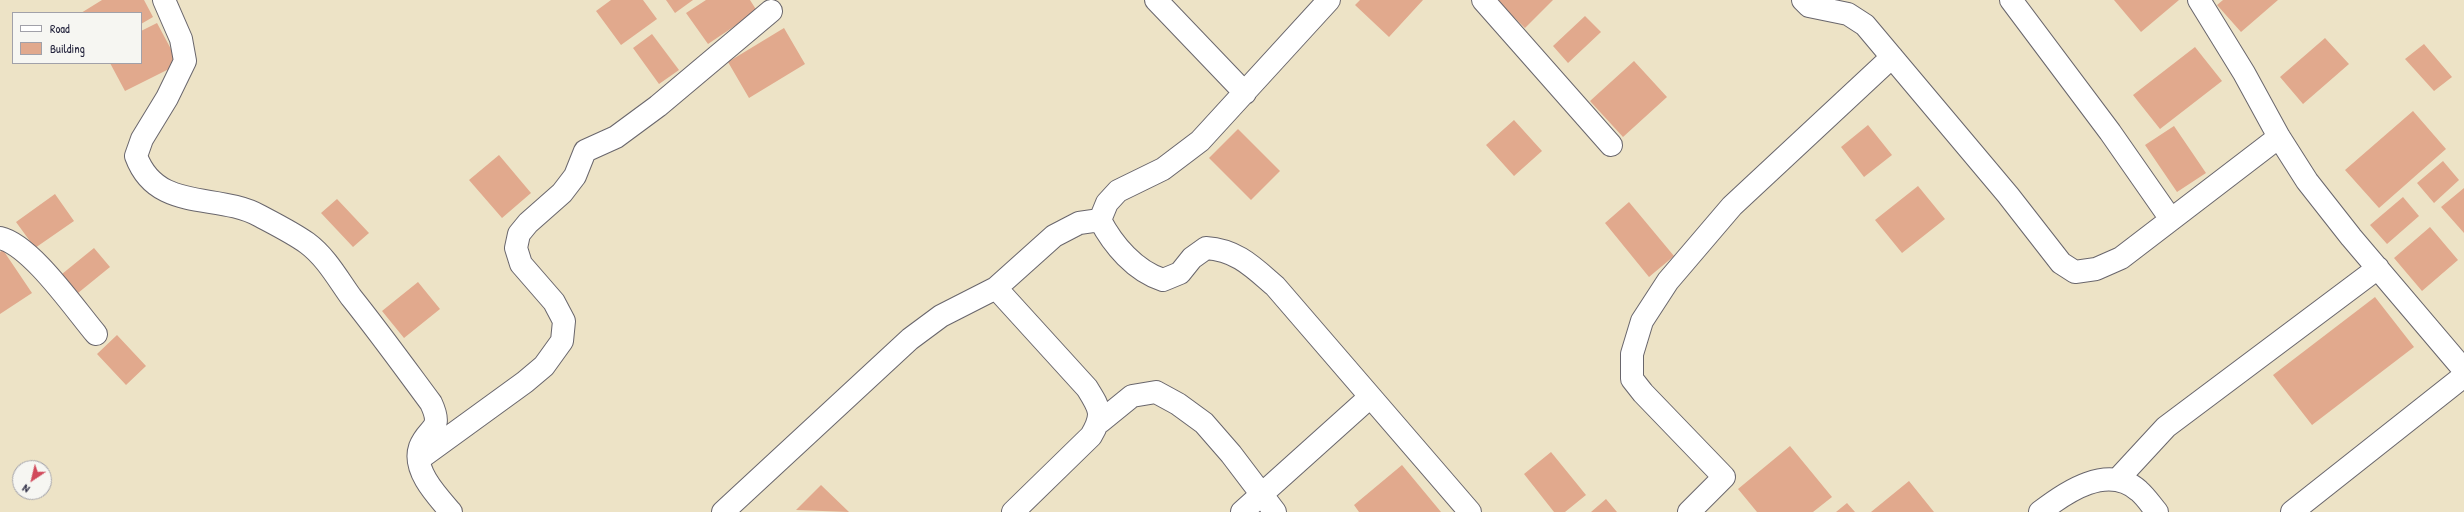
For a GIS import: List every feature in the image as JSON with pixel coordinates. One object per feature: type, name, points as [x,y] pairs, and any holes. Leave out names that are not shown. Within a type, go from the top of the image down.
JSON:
[{"type":"street","points":[[164,0],[182,39],[185,61],[167,98],[142,139],[136,156],[141,169],[153,183],[180,198],[222,204],[258,215],[308,244],[333,271],[432,404],[437,417],[435,428],[420,447],[419,459],[426,481],[451,512]]},
{"type":"street","points":[[1156,0],[1244,93]]},
{"type":"street","points":[[1329,0],[1200,141],[1163,169],[1118,190],[1107,203],[1100,220],[1107,234],[1131,261],[1147,275],[1163,280],[1180,273],[1192,258],[1206,248],[1223,249],[1244,260],[1275,286],[1470,512]]},
{"type":"street","points":[[1483,0],[1611,145]]},
{"type":"street","points":[[1803,0],[1809,6],[1848,14],[1864,25],[2008,195],[2061,263],[2075,272],[2096,269],[2121,258],[2170,218],[2279,137]]},
{"type":"street","points":[[2011,0],[2110,132],[2170,218]]},
{"type":"street","points":[[2199,0],[2244,73],[2279,137],[2307,181],[2464,370]]},
{"type":"street","points":[[419,459],[525,382],[544,366],[562,341],[564,321],[554,302],[521,264],[516,248],[519,234],[562,193],[576,176],[585,151],[616,137],[640,120],[771,11]]},
{"type":"street","points":[[1689,512],[1724,477],[1643,393],[1632,379],[1632,354],[1642,321],[1668,281],[1732,206],[1892,57]]},
{"type":"street","points":[[723,512],[910,339],[942,316],[996,288],[1054,236],[1079,223],[1100,220]]},
{"type":"street","points":[[0,238],[11,240],[30,256],[96,334]]},
{"type":"street","points":[[2117,480],[2166,427],[2378,268]]},
{"type":"street","points":[[996,288],[1087,388],[1098,406],[1100,422]]},
{"type":"street","points":[[2292,512],[2316,505],[2464,376]]},
{"type":"street","points":[[1013,512],[1091,436],[1100,422],[1132,396],[1156,392],[1178,404],[1204,423],[1231,454],[1275,512]]},
{"type":"street","points":[[1242,512],[1370,397]]},
{"type":"street","points":[[2040,512],[2062,495],[2093,480],[2117,480],[2138,490],[2157,512]]},
{"type":"building","points":[[102,0],[144,0],[153,17],[142,23],[142,12],[83,12]]},
{"type":"building","points":[[611,0],[643,0],[657,19],[621,45],[596,11]]},
{"type":"building","points":[[666,0],[693,0],[675,13]]},
{"type":"building","points":[[706,0],[750,0],[757,11],[708,44],[686,13]]},
{"type":"building","points":[[1360,0],[1423,0],[1389,37],[1355,5]]},
{"type":"building","points":[[1496,0],[1553,0],[1525,28]]},
{"type":"building","points":[[2114,0],[2179,0],[2141,32]]},
{"type":"building","points":[[2223,0],[2278,0],[2241,32],[2217,5]]},
{"type":"building","points":[[1585,16],[1601,32],[1568,63],[1553,46]]},
{"type":"building","points":[[157,23],[179,64],[125,91],[111,64],[142,64],[142,30]]},
{"type":"building","points":[[784,28],[805,64],[749,98],[728,62]]},
{"type":"building","points":[[652,34],[679,70],[659,84],[633,48]]},
{"type":"building","points":[[2325,38],[2349,64],[2303,104],[2280,77]]},
{"type":"building","points":[[2424,44],[2452,77],[2434,91],[2405,59]]},
{"type":"building","points":[[2195,47],[2222,81],[2160,129],[2133,95]]},
{"type":"building","points":[[1634,61],[1667,97],[1623,137],[1590,101]]},
{"type":"building","points":[[2413,111],[2446,149],[2379,208],[2345,170]]},
{"type":"building","points":[[1514,120],[1542,151],[1514,176],[1486,145]]},
{"type":"building","points":[[1868,125],[1892,155],[1864,177],[1841,147]]},
{"type":"building","points":[[2174,126],[2206,173],[2177,192],[2145,145]]},
{"type":"building","points":[[1238,129],[1280,171],[1251,200],[1209,158]]},
{"type":"building","points":[[499,155],[531,193],[502,218],[469,180]]},
{"type":"building","points":[[2443,161],[2459,180],[2434,203],[2417,183]]},
{"type":"building","points":[[1918,186],[1945,219],[1902,253],[1875,220]]},
{"type":"building","points":[[2464,188],[2464,233],[2441,207]]},
{"type":"building","points":[[55,194],[74,221],[35,248],[16,222]]},
{"type":"building","points":[[2403,197],[2419,216],[2387,244],[2370,225]]},
{"type":"building","points":[[337,199],[369,233],[353,247],[321,213]]},
{"type":"building","points":[[1629,202],[1674,256],[1649,277],[1605,223]]},
{"type":"building","points":[[2430,227],[2458,260],[2422,291],[2394,258]]},
{"type":"building","points":[[94,248],[110,267],[78,293],[62,274]]},
{"type":"building","points":[[3,250],[32,293],[0,314],[0,252]]},
{"type":"building","points":[[418,282],[440,309],[404,338],[382,311]]},
{"type":"building","points":[[2375,297],[2414,347],[2312,425],[2273,375]]},
{"type":"building","points":[[117,335],[146,366],[126,385],[97,354]]},
{"type":"building","points":[[1790,446],[1832,497],[1813,512],[1757,512],[1738,489]]},
{"type":"building","points":[[1551,452],[1586,495],[1565,512],[1554,512],[1524,474]]},
{"type":"building","points":[[1402,465],[1441,512],[1359,512],[1354,505]]},
{"type":"building","points":[[1909,481],[1934,512],[1871,512]]},
{"type":"building","points":[[821,485],[849,512],[796,510]]},
{"type":"building","points":[[1606,499],[1617,512],[1591,512]]},
{"type":"building","points":[[1847,503],[1855,512],[1836,512]]}]
